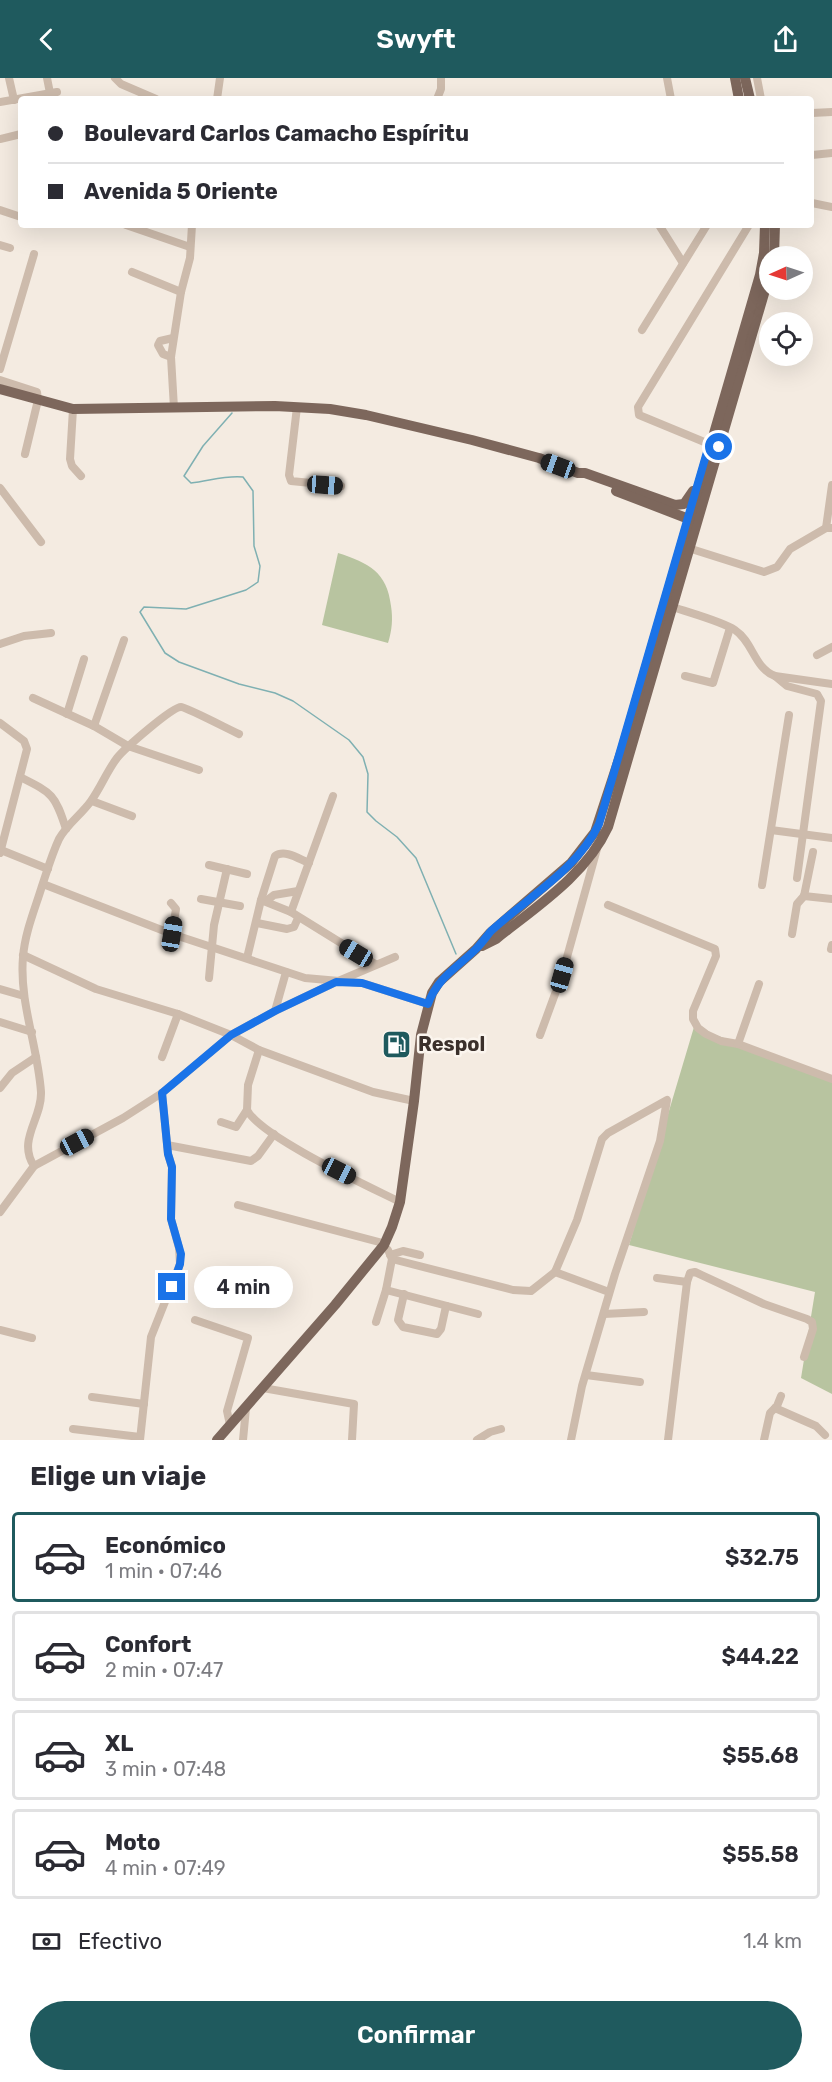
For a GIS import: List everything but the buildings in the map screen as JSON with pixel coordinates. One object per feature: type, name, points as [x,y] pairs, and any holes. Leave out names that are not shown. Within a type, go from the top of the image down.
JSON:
[{"type":"main road","points":[[735,78],[738,96]]},
{"type":"main road","points":[[745,78],[749,96]]},
{"type":"main road","points":[[217,1440],[370,1264],[389,1253],[414,1101],[421,1035],[428,1004],[439,982],[476,949],[490,933],[571,863],[595,832],[693,521],[761,269],[765,228]]},
{"type":"main road","points":[[774,246],[775,228]]},
{"type":"main road","points":[[678,510],[697,484],[714,446],[761,300]]},
{"type":"main road","points":[[0,389],[73,409],[297,406],[366,415],[538,458],[578,473],[583,478],[678,510],[693,521]]},
{"type":"main road","points":[[693,521],[697,484]]},
{"type":"main road","points":[[476,949],[496,939],[573,874],[598,846],[608,827],[673,607],[685,547]]},
{"type":"street","points":[[9,78],[14,100]]},
{"type":"street","points":[[34,96],[54,92],[47,78]]},
{"type":"street","points":[[217,96],[220,78]]},
{"type":"street","points":[[438,96],[441,78]]},
{"type":"street","points":[[667,78],[670,96]]},
{"type":"street","points":[[757,78],[760,96]]},
{"type":"street","points":[[116,79],[150,96]]},
{"type":"street","points":[[0,102],[18,99]]},
{"type":"street","points":[[814,113],[832,112]]},
{"type":"street","points":[[0,139],[18,136]]},
{"type":"street","points":[[814,155],[832,153]]},
{"type":"street","points":[[814,203],[832,207]]},
{"type":"street","points":[[0,210],[18,215]]},
{"type":"street","points":[[135,228],[190,247]]},
{"type":"street","points":[[174,408],[171,357],[181,292],[190,258],[192,228]]},
{"type":"street","points":[[661,228],[683,263]]},
{"type":"street","points":[[642,330],[705,228]]},
{"type":"street","points":[[714,446],[639,415],[637,411],[747,228]]},
{"type":"street","points":[[0,245],[10,248]]},
{"type":"street","points":[[0,369],[34,254]]},
{"type":"street","points":[[132,272],[181,292]]},
{"type":"street","points":[[171,357],[163,354],[158,345],[160,341],[173,338]]},
{"type":"street","points":[[0,380],[37,392],[38,400],[25,454]]},
{"type":"street","points":[[297,406],[289,475],[291,482],[341,486]]},
{"type":"street","points":[[73,409],[70,459],[72,466],[81,476]]},
{"type":"street","points":[[685,547],[764,572],[777,567],[790,549],[829,528],[832,485]]},
{"type":"street","points":[[0,488],[41,542]]},
{"type":"street","points":[[673,607],[730,628],[742,636],[761,667],[787,686],[817,694],[821,701],[797,878]]},
{"type":"street","points":[[685,676],[713,682],[730,628]]},
{"type":"street","points":[[0,644],[24,636],[51,633]]},
{"type":"street","points":[[94,726],[124,640]]},
{"type":"street","points":[[817,655],[832,647]]},
{"type":"street","points":[[67,714],[84,659]]},
{"type":"street","points":[[775,676],[832,684]]},
{"type":"street","points":[[33,698],[94,726],[128,746],[199,770]]},
{"type":"street","points":[[34,1166],[29,1159],[27,1147],[41,1100],[32,1032],[24,996],[23,955],[28,930],[55,848],[66,829],[92,801],[117,758],[128,746],[178,707],[238,734]]},
{"type":"street","points":[[762,885],[789,715]]},
{"type":"street","points":[[0,723],[24,741],[27,746],[20,777],[4,822],[1,852],[48,869]]},
{"type":"street","points":[[20,777],[43,788],[55,798],[66,829]]},
{"type":"street","points":[[256,923],[287,929],[294,927],[298,891],[333,796]]},
{"type":"street","points":[[92,801],[132,816]]},
{"type":"street","points":[[771,830],[832,838]]},
{"type":"street","points":[[540,1035],[562,975],[598,846]]},
{"type":"street","points":[[792,934],[797,904],[804,896],[813,852]]},
{"type":"street","points":[[247,958],[277,854],[284,853],[309,863]]},
{"type":"street","points":[[209,865],[247,874]]},
{"type":"street","points":[[209,978],[214,925],[227,870]]},
{"type":"street","points":[[43,884],[172,934],[305,978],[362,983],[428,1004]]},
{"type":"street","points":[[264,900],[298,891]]},
{"type":"street","points":[[804,896],[832,900]]},
{"type":"street","points":[[201,899],[240,906]]},
{"type":"street","points":[[264,900],[294,915],[375,964]]},
{"type":"street","points":[[171,903],[175,906],[176,912],[172,934]]},
{"type":"street","points":[[608,905],[715,950],[716,956],[693,1011],[698,1028],[721,1041],[738,1044],[832,1079]]},
{"type":"street","points":[[23,955],[101,990],[178,1014],[231,1035],[259,1050],[373,1092],[414,1101]]},
{"type":"street","points":[[0,1212],[34,1166],[123,1118],[162,1093],[231,1035],[275,1011],[375,964],[395,957]]},
{"type":"street","points":[[275,1011],[286,972]]},
{"type":"street","points":[[738,1044],[759,984]]},
{"type":"street","points":[[0,989],[24,996]]},
{"type":"street","points":[[162,1057],[178,1014]]},
{"type":"street","points":[[0,1022],[32,1032]]},
{"type":"street","points":[[259,1050],[248,1085],[247,1110],[251,1118],[319,1161],[399,1202]]},
{"type":"street","points":[[0,1088],[12,1074],[36,1057]]},
{"type":"street","points":[[73,1429],[140,1439],[151,1337],[177,1275],[181,1254],[171,1219],[172,1167],[167,1145],[162,1093]]},
{"type":"street","points":[[238,1205],[373,1240],[389,1253],[521,1291],[531,1291],[555,1272],[577,1220],[602,1139],[608,1133],[664,1100],[668,1101],[660,1141],[609,1292],[586,1374],[571,1440]]},
{"type":"street","points":[[221,1122],[236,1127],[247,1110]]},
{"type":"street","points":[[167,1145],[251,1161],[258,1156],[274,1134]]},
{"type":"street","points":[[389,1253],[404,1251],[420,1254]]},
{"type":"street","points":[[376,1322],[386,1290],[389,1253]]},
{"type":"street","points":[[555,1272],[609,1292]]},
{"type":"street","points":[[657,1278],[688,1277],[695,1272],[764,1304],[807,1319],[812,1322],[813,1329],[804,1357]]},
{"type":"street","points":[[669,1440],[688,1277]]},
{"type":"street","points":[[386,1290],[478,1314]]},
{"type":"street","points":[[404,1294],[398,1320],[403,1327],[437,1334],[441,1329],[446,1306]]},
{"type":"street","points":[[604,1314],[644,1312]]},
{"type":"street","points":[[195,1320],[248,1338],[226,1411],[230,1425]]},
{"type":"street","points":[[0,1330],[32,1338]]},
{"type":"street","points":[[586,1374],[640,1382]]},
{"type":"street","points":[[263,1388],[354,1404],[352,1440]]},
{"type":"street","points":[[764,1440],[770,1413],[781,1396]]},
{"type":"street","points":[[92,1397],[144,1404]]},
{"type":"street","points":[[243,1440],[246,1407]]},
{"type":"street","points":[[775,1408],[816,1426],[825,1435]]},
{"type":"street","points":[[477,1440],[490,1432],[501,1429]]},
{"type":"green space","points":[[338,553],[367,565],[381,577],[389,594],[392,615],[388,643],[322,625]]},
{"type":"green space","points":[[694,1027],[832,1078],[832,1394],[801,1378],[815,1292],[629,1245]]},
{"type":"waterway","points":[[232,413],[203,446],[184,476],[191,483],[224,477],[243,477],[253,491],[254,546],[260,566],[258,582],[246,590],[186,609],[144,607],[140,612],[165,653],[179,662],[293,701],[349,740],[363,757],[368,774],[367,812],[397,837],[416,858],[456,954]]},
{"type":"place","name":"Respol","points":[[397,1044]]},
{"type":"route","points":[[172,1287],[181,1254],[171,1219],[172,1167],[168,1154],[162,1093],[231,1035],[336,982],[362,983],[428,1004],[432,993],[446,975],[476,949],[490,933],[575,859],[590,841],[599,824],[709,445],[719,447]]}]
